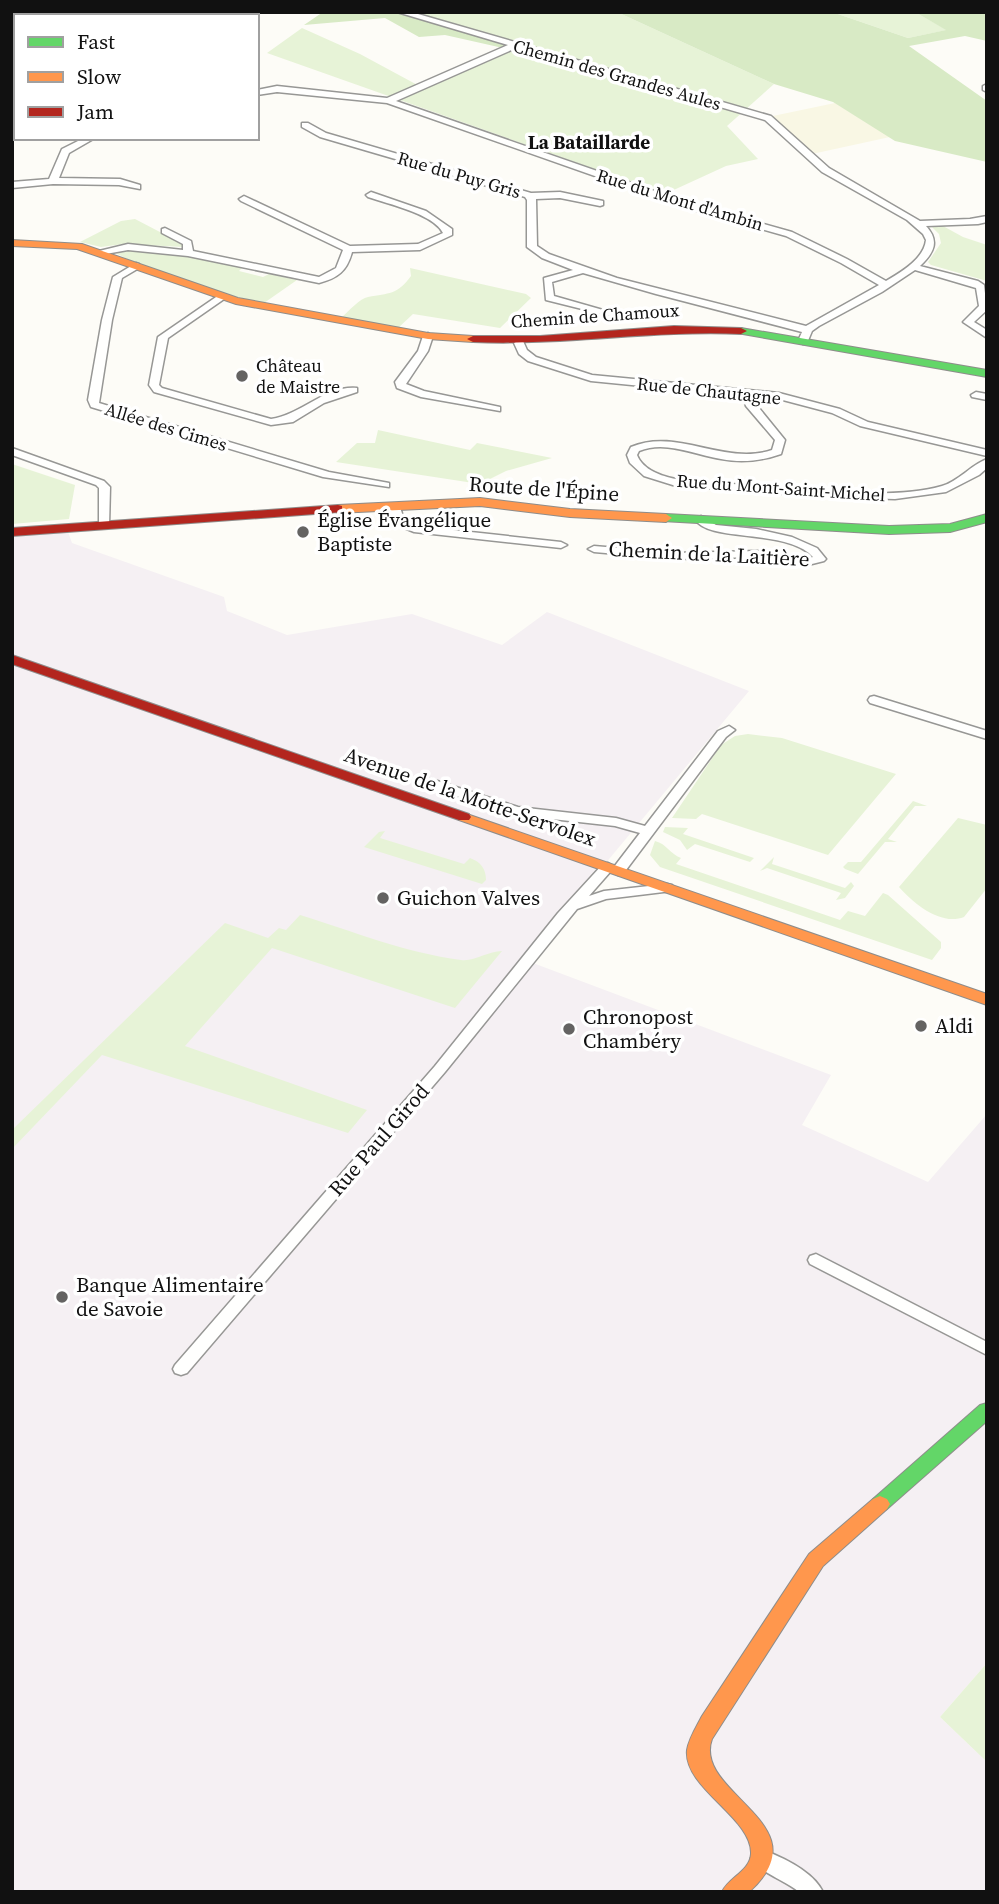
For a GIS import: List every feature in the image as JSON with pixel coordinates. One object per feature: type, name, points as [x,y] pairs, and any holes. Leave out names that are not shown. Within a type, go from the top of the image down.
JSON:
[{"type":"street","name":"Chemin des Grandes Aules","points":[[401,12],[768,118],[790,134],[818,164],[839,179],[918,224]]},
{"type":"street","points":[[388,101],[513,46]]},
{"type":"street","name":"Rue du Mont d'Ambin","points":[[259,93],[277,89],[388,101],[686,205],[789,234],[835,256],[885,285]]},
{"type":"street","name":"Rue du Puy Gris","points":[[305,125],[323,135],[529,196],[532,200],[533,250],[581,271],[741,311],[805,335]]},
{"type":"street","points":[[53,181],[65,151],[87,140]]},
{"type":"street","points":[[12,185],[53,181],[120,182],[137,187]]},
{"type":"street","points":[[243,199],[348,249],[420,247],[442,239],[449,231],[430,218],[372,195]]},
{"type":"street","points":[[529,196],[560,195],[600,203]]},
{"type":"street","points":[[805,335],[914,267],[926,254],[931,241],[918,224],[939,221],[974,223],[987,219]]},
{"type":"street","points":[[165,231],[188,243],[188,253]]},
{"type":"street","name":"Chemin de Chamoux","points":[[12,243],[56,243],[100,252],[222,297],[428,336],[519,343],[567,336],[706,328],[805,335],[987,374]]},
{"type":"street","points":[[100,252],[128,247],[188,253],[319,280],[339,274],[348,249]]},
{"type":"street","name":"Allée des Cimes","points":[[136,265],[118,276],[107,320],[93,400],[95,405],[327,475],[385,485]]},
{"type":"street","points":[[914,267],[975,283],[981,287],[984,307],[968,322],[987,335]]},
{"type":"street","points":[[581,271],[547,280],[549,298],[606,314]]},
{"type":"street","points":[[222,297],[163,337],[154,385],[158,390],[271,422],[289,420],[320,401],[354,390]]},
{"type":"street","points":[[723,313],[741,311]]},
{"type":"street","points":[[428,336],[423,351],[400,382],[401,386],[421,394],[496,409]]},
{"type":"street","name":"Rue de Chautagne","points":[[519,343],[523,352],[532,359],[591,378],[779,396],[836,411],[864,424],[987,453]]},
{"type":"street","name":"Rue du Mont-Saint-Michel","points":[[747,393],[750,404],[780,440],[777,452],[759,458],[741,459],[665,443],[653,443],[635,449],[632,455],[634,461],[648,474],[676,483],[817,494],[895,496],[946,489],[975,473],[987,462]]},
{"type":"street","points":[[12,451],[100,483],[104,487],[105,524]]},
{"type":"street","name":"Route de l'Épine","points":[[12,532],[225,515],[491,503],[570,513],[920,531],[950,528],[987,518]]},
{"type":"street","points":[[394,507],[399,522],[414,529],[561,545]]},
{"type":"street","name":"Chemin de la Laitière","points":[[593,549],[657,558],[757,554],[804,562],[820,559],[816,553],[788,540],[714,528],[703,523],[701,519]]},
{"type":"street","name":"Avenue de la Motte-Servolex","points":[[12,659],[987,1000]]},
{"type":"street","points":[[874,700],[987,735]]},
{"type":"street","name":"Rue Paul Girod","points":[[181,1369],[448,1060],[571,906],[613,869],[647,831],[722,734],[729,730]]},
{"type":"street","points":[[423,780],[516,811],[615,822],[647,831]]},
{"type":"street","points":[[571,906],[604,895],[667,888]]},
{"type":"street","points":[[816,1260],[987,1349]]},
{"type":"street","points":[[733,1892],[752,1878],[761,1858],[760,1842],[744,1812],[704,1771],[698,1758],[698,1746],[710,1722],[816,1560],[987,1410]]},
{"type":"street","points":[[761,1858],[794,1876],[813,1892]]},
{"type":"shaded area","points":[[835,103],[890,137],[812,154],[796,137],[768,117]]},
{"type":"shaded area","points":[[68,532],[72,543],[224,597],[227,611],[287,635],[412,614],[502,645],[547,612],[749,691],[525,960],[831,1075],[802,1125],[928,1182],[987,1114],[987,1663],[940,1717],[987,1762],[987,1892],[12,1892],[12,537]]},
{"type":"green space","points":[[12,12],[165,14],[14,14],[12,134]]},
{"type":"green space","points":[[323,12],[411,12],[514,44],[503,48],[445,35],[419,37],[385,18],[304,25]]},
{"type":"green space","points":[[411,12],[617,12],[774,84],[727,126],[758,159],[726,166],[665,194],[267,53],[302,28],[360,54],[423,88],[494,59],[503,48]]},
{"type":"green space","points":[[617,12],[832,12],[908,38],[946,30],[915,12],[987,12],[987,41],[965,36],[909,46],[987,101],[987,162],[895,141],[833,102],[774,84]]},
{"type":"green space","points":[[832,12],[915,12],[947,30],[908,38]]},
{"type":"green space","points":[[135,219],[184,247],[123,244],[101,247],[80,242],[121,221]]},
{"type":"green space","points":[[943,226],[963,237],[987,245],[987,281],[928,262],[941,243],[939,234],[932,227]]},
{"type":"green space","points":[[125,250],[185,255],[243,267],[239,271],[263,277],[269,274],[297,280],[264,303],[167,276],[114,252]]},
{"type":"green space","points":[[410,268],[526,294],[531,298],[500,328],[413,314],[397,329],[342,317],[365,298],[392,292],[401,287],[411,276]]},
{"type":"green space","points":[[378,430],[470,450],[477,443],[552,458],[506,471],[480,484],[336,462],[357,443],[375,443]]},
{"type":"green space","points":[[12,464],[75,485],[69,519],[12,524]]},
{"type":"green space","points":[[748,734],[782,738],[896,774],[828,855],[702,814],[696,819],[672,818],[721,745],[735,736]]},
{"type":"green space","points":[[913,801],[927,806],[915,806],[888,839],[897,842],[885,842],[858,874],[843,867],[848,862],[861,862]]},
{"type":"green space","points":[[958,818],[987,825],[987,888],[964,917],[955,919],[928,912],[899,887]]},
{"type":"green space","points":[[665,827],[688,828],[683,834],[754,858],[750,862],[695,844],[687,850],[680,840],[663,832]]},
{"type":"green space","points":[[385,831],[380,838],[464,864],[470,858],[482,866],[486,880],[482,884],[364,847],[379,832]]},
{"type":"green space","points":[[655,841],[681,858],[676,864],[840,920],[848,911],[865,916],[883,893],[941,942],[941,948],[932,960],[660,867],[650,855]]},
{"type":"green space","points":[[774,857],[772,864],[845,888],[851,882],[854,886],[845,898],[836,900],[841,893],[767,868],[760,871]]},
{"type":"green space","points":[[300,915],[440,957],[466,960],[502,951],[455,1008],[272,948],[185,1046],[367,1110],[348,1133],[102,1055],[12,1149],[12,1130],[225,923],[268,938],[279,928],[286,930]]},
{"type":"green space","points":[[987,1663],[987,1762],[940,1717]]},
{"type":"traffic: fast","points":[[741,331],[987,374]]},
{"type":"traffic: fast","points":[[666,518],[889,530],[950,528],[987,518]]},
{"type":"traffic: fast","points":[[880,1504],[987,1410]]},
{"type":"traffic: slow","points":[[12,243],[78,246],[236,301],[428,336],[473,339]]},
{"type":"traffic: slow","points":[[338,509],[480,502],[570,513],[666,518]]},
{"type":"traffic: slow","points":[[464,817],[987,1000]]},
{"type":"traffic: slow","points":[[733,1892],[755,1873],[762,1855],[759,1838],[748,1821],[705,1773],[698,1757],[700,1743],[710,1722],[816,1560],[880,1504]]},
{"type":"traffic: jam","points":[[473,339],[540,340],[707,329],[741,331]]},
{"type":"traffic: jam","points":[[12,532],[338,509]]},
{"type":"traffic: jam","points":[[12,659],[464,817]]},
{"type":"place","name":"Château de Maistre","points":[[242,376]]},
{"type":"place","name":"Église Évangélique Baptiste","points":[[303,532]]},
{"type":"place","name":"Guichon Valves","points":[[383,898]]},
{"type":"place","name":"Aldi","points":[[921,1026]]},
{"type":"place","name":"Chronopost Chambéry","points":[[569,1029]]},
{"type":"place","name":"Banque Alimentaire de Savoie","points":[[62,1297]]},
{"type":"district","name":"La Bataillarde","points":[[589,142]]}]
